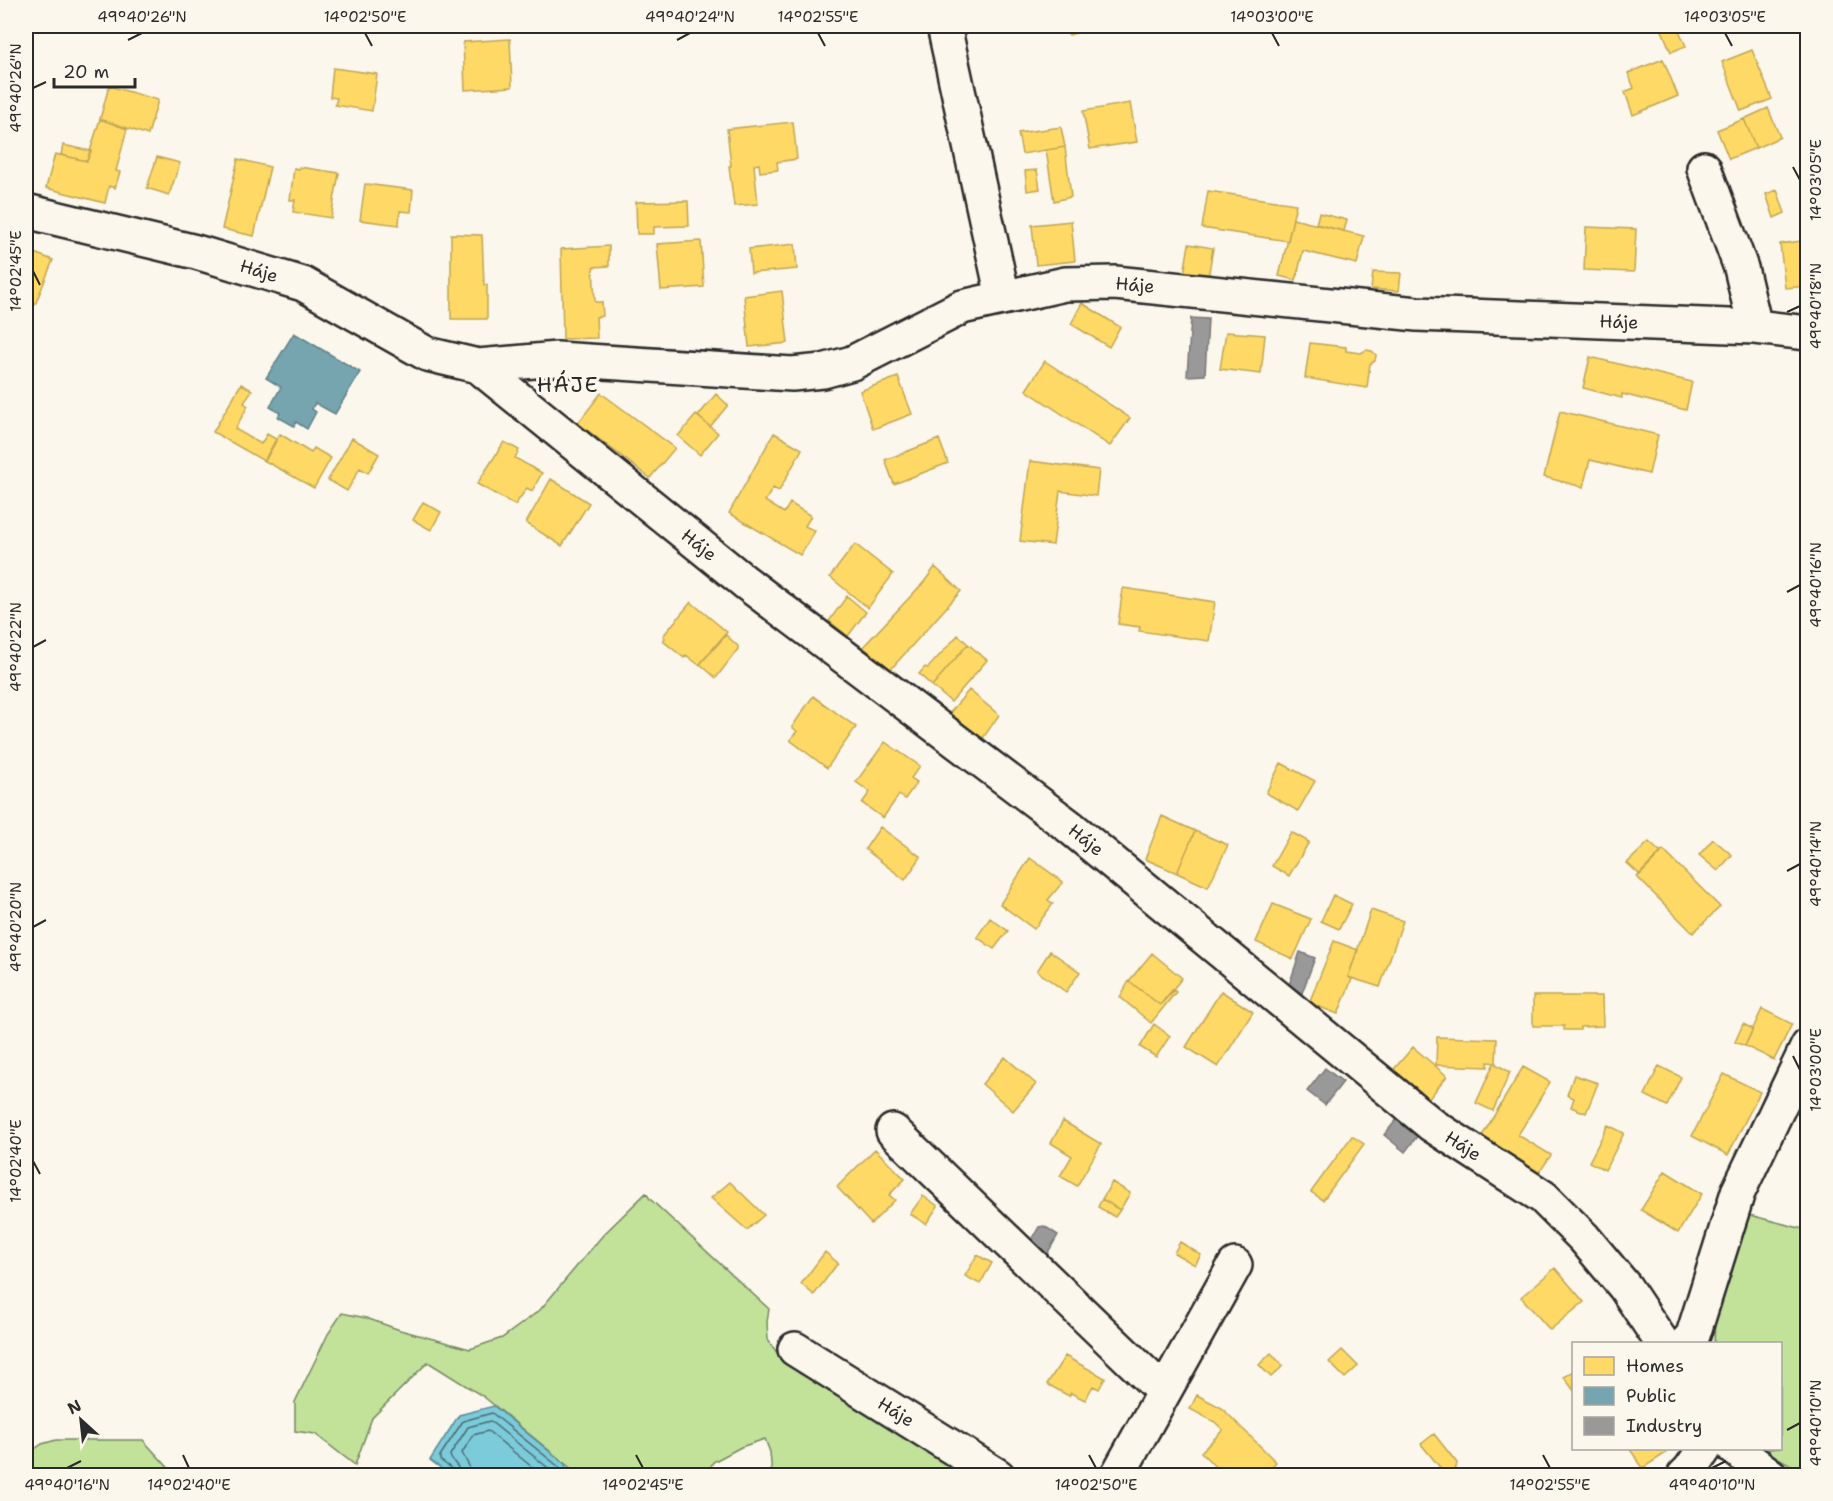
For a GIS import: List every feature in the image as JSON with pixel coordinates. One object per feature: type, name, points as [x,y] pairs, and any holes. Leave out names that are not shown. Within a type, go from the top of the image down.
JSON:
[{"type":"street","points":[[944,26],[1003,297]]},
{"type":"street","points":[[1704,168],[1741,268],[1755,327]]},
{"type":"street","name":"Háje","points":[[26,211],[196,252],[303,284],[427,354],[478,366],[557,359],[792,374],[823,371],[852,363],[962,307],[1065,284],[1115,283],[1417,315],[1755,327],[1808,333]]},
{"type":"street","name":"Háje","points":[[478,366],[745,582],[1070,827],[1432,1125],[1543,1197],[1584,1238],[1625,1287],[1662,1342]]},
{"type":"street","points":[[1688,1342],[1693,1335],[1738,1192],[1808,1046]]},
{"type":"street","points":[[893,1131],[1164,1392]]},
{"type":"street","points":[[1117,1476],[1235,1265]]},
{"type":"street","name":"Háje","points":[[795,1349],[998,1476]]},
{"type":"street","points":[[1684,1476],[1704,1450]]},
{"type":"street","points":[[1735,1450],[1771,1476]]},
{"type":"green space","points":[[646,1193],[769,1309],[768,1340],[780,1357],[879,1407],[986,1475],[772,1475],[770,1452],[765,1439],[741,1447],[713,1462],[707,1475],[579,1475],[484,1397],[428,1362],[372,1418],[355,1465],[315,1434],[295,1431],[295,1402],[328,1334],[342,1313],[470,1349],[502,1338],[540,1310],[603,1235]]},
{"type":"green space","points":[[1734,1211],[1807,1230],[1807,1474],[1771,1454],[1769,1450],[1782,1450],[1782,1342],[1714,1342],[1716,1292]]},
{"type":"green space","points":[[56,1440],[143,1440],[175,1475],[26,1475],[26,1455],[42,1444]]},
{"type":"water","points":[[494,1406],[565,1464],[568,1475],[450,1475],[430,1460],[459,1415]]},
{"type":"building: Homes","points":[[1052,26],[1084,26],[1084,31],[1069,35],[1063,29],[1054,31]]},
{"type":"building: Homes","points":[[1677,26],[1686,46],[1671,52],[1661,28]]},
{"type":"building: Homes","points":[[510,39],[512,87],[465,90],[463,42]]},
{"type":"building: Homes","points":[[1752,50],[1772,99],[1741,111],[1722,62]]},
{"type":"building: Homes","points":[[1663,59],[1678,96],[1633,115],[1625,92],[1634,88],[1628,73]]},
{"type":"building: Homes","points":[[333,68],[377,74],[372,111],[335,105],[337,98],[330,97]]},
{"type":"building: Homes","points":[[109,86],[158,100],[148,135],[100,119]]},
{"type":"building: Homes","points":[[1130,103],[1137,142],[1090,149],[1083,111]]},
{"type":"building: Homes","points":[[1768,108],[1780,137],[1756,148],[1744,119]]},
{"type":"building: Homes","points":[[100,119],[127,129],[116,171],[120,172],[115,188],[109,186],[105,203],[46,188],[55,154],[87,161]]},
{"type":"building: Homes","points":[[1744,119],[1756,148],[1729,159],[1717,130]]},
{"type":"building: Homes","points":[[793,122],[797,159],[777,162],[778,170],[760,172],[759,164],[754,165],[758,204],[734,206],[727,129]]},
{"type":"building: Homes","points":[[1061,127],[1065,147],[1022,154],[1018,133]]},
{"type":"building: Homes","points":[[63,145],[91,151],[87,161],[61,155]]},
{"type":"building: Homes","points":[[1065,147],[1071,197],[1054,201],[1046,150]]},
{"type":"building: Homes","points":[[157,157],[180,163],[169,195],[147,188]]},
{"type":"building: Homes","points":[[238,159],[270,167],[254,236],[222,229]]},
{"type":"building: Homes","points":[[299,167],[339,173],[331,218],[293,212],[295,200],[290,200],[294,168],[299,169]]},
{"type":"building: Homes","points":[[1037,170],[1040,189],[1027,191],[1025,171]]},
{"type":"building: Homes","points":[[365,184],[413,190],[411,212],[400,211],[399,225],[360,220]]},
{"type":"building: Homes","points":[[1777,190],[1785,213],[1774,218],[1766,194]]},
{"type":"building: Homes","points":[[1208,191],[1296,204],[1288,241],[1202,228]]},
{"type":"building: Homes","points":[[688,201],[689,226],[654,227],[654,234],[637,234],[636,202]]},
{"type":"building: Homes","points":[[1319,213],[1347,220],[1344,231],[1316,224]]},
{"type":"building: Homes","points":[[1293,219],[1364,236],[1357,264],[1303,251],[1296,280],[1279,276]]},
{"type":"building: Homes","points":[[1071,221],[1075,261],[1036,265],[1032,225]]},
{"type":"building: Homes","points":[[1586,227],[1636,229],[1634,272],[1584,270]]},
{"type":"building: Homes","points":[[451,234],[482,235],[484,285],[487,285],[487,319],[451,319]]},
{"type":"building: Homes","points":[[1808,240],[1808,286],[1785,288],[1780,244]]},
{"type":"building: Homes","points":[[701,241],[704,287],[661,290],[657,244]]},
{"type":"building: Homes","points":[[795,244],[797,269],[751,273],[749,249]]},
{"type":"building: Homes","points":[[1189,244],[1213,248],[1208,278],[1184,274]]},
{"type":"building: Homes","points":[[609,246],[609,266],[593,267],[595,302],[602,302],[603,316],[596,317],[597,338],[563,339],[561,249]]},
{"type":"building: Homes","points":[[26,250],[53,260],[35,305],[26,301]]},
{"type":"building: Homes","points":[[1373,272],[1401,273],[1399,291],[1371,289]]},
{"type":"building: Homes","points":[[782,291],[788,343],[749,347],[744,296]]},
{"type":"building: Homes","points":[[1082,303],[1120,327],[1109,347],[1071,324]]},
{"type":"building: Homes","points":[[1226,332],[1265,335],[1261,374],[1220,369]]},
{"type":"building: Homes","points":[[1310,343],[1346,347],[1346,351],[1361,353],[1366,350],[1372,351],[1376,355],[1375,361],[1370,364],[1367,388],[1305,378]]},
{"type":"building: Homes","points":[[1590,357],[1692,382],[1686,410],[1622,394],[1622,398],[1583,388]]},
{"type":"building: Homes","points":[[1045,361],[1130,418],[1110,446],[1026,390]]},
{"type":"building: Homes","points":[[898,377],[912,414],[873,429],[860,391]]},
{"type":"building: Homes","points":[[241,384],[252,390],[244,403],[248,406],[235,429],[261,444],[267,434],[276,439],[264,461],[213,432]]},
{"type":"building: Homes","points":[[601,393],[675,448],[650,478],[578,423]]},
{"type":"building: Homes","points":[[716,394],[728,405],[710,427],[698,416]]},
{"type":"building: Homes","points":[[1560,411],[1658,435],[1649,474],[1590,460],[1583,487],[1544,477]]},
{"type":"building: Homes","points":[[696,415],[718,433],[700,455],[678,436]]},
{"type":"building: Homes","points":[[774,433],[802,449],[779,491],[773,488],[765,501],[784,513],[790,503],[811,516],[805,526],[815,531],[800,555],[729,513]]},
{"type":"building: Homes","points":[[280,434],[311,453],[314,448],[331,458],[314,488],[265,461]]},
{"type":"building: Homes","points":[[352,438],[379,454],[368,473],[360,468],[347,491],[328,480]]},
{"type":"building: Homes","points":[[939,439],[948,463],[894,484],[885,460]]},
{"type":"building: Homes","points":[[504,442],[519,450],[515,458],[542,473],[532,491],[527,488],[515,505],[477,484]]},
{"type":"building: Homes","points":[[1030,461],[1099,470],[1096,496],[1060,491],[1053,545],[1020,541]]},
{"type":"building: Homes","points":[[551,479],[589,503],[562,546],[526,523]]},
{"type":"building: Homes","points":[[423,502],[441,512],[431,530],[413,520]]},
{"type":"building: Homes","points":[[855,544],[893,574],[868,608],[830,577]]},
{"type":"building: Homes","points":[[935,567],[961,591],[891,669],[863,647],[924,582]]},
{"type":"building: Homes","points":[[1123,588],[1215,602],[1209,641],[1139,631],[1140,627],[1118,624]]},
{"type":"building: Homes","points":[[847,596],[866,612],[848,636],[829,621]]},
{"type":"building: Homes","points":[[691,602],[727,632],[699,665],[686,655],[684,658],[663,641],[665,638],[663,636]]},
{"type":"building: Homes","points":[[726,635],[738,646],[738,649],[716,678],[700,664]]},
{"type":"building: Homes","points":[[958,635],[968,644],[932,686],[919,674],[925,667],[928,668]]},
{"type":"building: Homes","points":[[968,644],[987,660],[951,702],[932,686]]},
{"type":"building: Homes","points":[[969,690],[999,715],[981,741],[948,715]]},
{"type":"building: Homes","points":[[813,696],[856,727],[827,768],[790,740],[797,731],[792,727]]},
{"type":"building: Homes","points":[[885,742],[920,766],[911,778],[917,782],[905,799],[899,795],[883,818],[862,803],[870,792],[856,782]]},
{"type":"building: Homes","points":[[1281,763],[1315,781],[1298,811],[1266,793]]},
{"type":"building: Homes","points":[[1162,816],[1195,831],[1177,873],[1145,859]]},
{"type":"building: Homes","points":[[880,827],[921,857],[905,880],[865,849]]},
{"type":"building: Homes","points":[[1195,831],[1228,845],[1208,887],[1177,873]]},
{"type":"building: Homes","points":[[1291,832],[1309,842],[1289,876],[1272,866]]},
{"type":"building: Homes","points":[[1713,839],[1732,855],[1718,871],[1699,855]]},
{"type":"building: Homes","points":[[1649,842],[1661,853],[1640,875],[1627,863]]},
{"type":"building: Homes","points":[[1663,850],[1720,907],[1693,933],[1637,877]]},
{"type":"building: Homes","points":[[1030,858],[1063,882],[1048,900],[1053,904],[1034,929],[1000,904]]},
{"type":"building: Homes","points":[[1333,895],[1352,904],[1339,929],[1321,921]]},
{"type":"building: Homes","points":[[1273,904],[1311,919],[1293,959],[1256,942]]},
{"type":"building: Homes","points":[[1371,910],[1403,921],[1380,987],[1348,977]]},
{"type":"building: Homes","points":[[990,918],[1008,931],[994,949],[977,937]]},
{"type":"building: Homes","points":[[1334,941],[1358,950],[1348,977],[1352,979],[1338,1014],[1309,1003]]},
{"type":"building: Homes","points":[[1050,951],[1080,972],[1066,992],[1037,971]]},
{"type":"building: Homes","points":[[1152,953],[1182,978],[1160,1005],[1129,981]]},
{"type":"building: Homes","points":[[1129,981],[1160,1005],[1174,990],[1176,992],[1151,1023],[1120,997]]},
{"type":"building: Homes","points":[[1221,991],[1253,1012],[1218,1067],[1186,1047]]},
{"type":"building: Homes","points":[[1533,996],[1602,996],[1603,1026],[1564,1030],[1564,1026],[1533,1026]]},
{"type":"building: Homes","points":[[1762,1009],[1792,1024],[1774,1060],[1745,1046]]},
{"type":"building: Homes","points":[[1154,1024],[1170,1036],[1156,1057],[1140,1047]]},
{"type":"building: Homes","points":[[1743,1024],[1753,1029],[1745,1046],[1735,1042]]},
{"type":"building: Homes","points":[[1437,1037],[1497,1039],[1496,1063],[1488,1062],[1488,1067],[1436,1065]]},
{"type":"building: Homes","points":[[1413,1047],[1447,1076],[1423,1106],[1388,1076]]},
{"type":"building: Homes","points":[[1005,1057],[1036,1084],[1013,1111],[982,1084]]},
{"type":"building: Homes","points":[[1494,1063],[1510,1072],[1493,1111],[1476,1103]]},
{"type":"building: Homes","points":[[1659,1066],[1681,1077],[1667,1106],[1645,1095]]},
{"type":"building: Homes","points":[[1523,1067],[1550,1082],[1518,1135],[1551,1155],[1535,1179],[1476,1146]]},
{"type":"building: Homes","points":[[1724,1074],[1760,1092],[1728,1155],[1692,1136]]},
{"type":"building: Homes","points":[[1574,1075],[1598,1083],[1586,1113],[1571,1107],[1574,1098],[1567,1095]]},
{"type":"building: Homes","points":[[1063,1121],[1101,1144],[1077,1186],[1060,1176],[1072,1156],[1051,1143]]},
{"type":"building: Homes","points":[[1608,1125],[1624,1133],[1605,1170],[1589,1162]]},
{"type":"building: Homes","points":[[1352,1136],[1364,1144],[1323,1200],[1311,1192]]},
{"type":"building: Homes","points":[[875,1149],[905,1179],[889,1195],[895,1200],[871,1224],[837,1187]]},
{"type":"building: Homes","points":[[1665,1171],[1702,1194],[1678,1233],[1641,1210]]},
{"type":"building: Homes","points":[[730,1182],[764,1215],[747,1230],[711,1198]]},
{"type":"building: Homes","points":[[1112,1182],[1130,1193],[1120,1210],[1102,1199]]},
{"type":"building: Homes","points":[[923,1196],[938,1206],[926,1224],[910,1214]]},
{"type":"building: Homes","points":[[1102,1199],[1120,1210],[1115,1217],[1098,1207]]},
{"type":"building: Homes","points":[[1180,1242],[1201,1255],[1195,1265],[1174,1253]]},
{"type":"building: Homes","points":[[825,1252],[838,1263],[814,1295],[801,1284]]},
{"type":"building: Homes","points":[[977,1255],[992,1263],[980,1284],[965,1276]]},
{"type":"building: Homes","points":[[1555,1268],[1584,1302],[1550,1330],[1521,1297]]},
{"type":"building: Homes","points":[[1342,1350],[1358,1366],[1345,1378],[1329,1362]]},
{"type":"building: Homes","points":[[1271,1353],[1283,1366],[1271,1377],[1259,1365]]},
{"type":"building: Homes","points":[[1065,1356],[1105,1378],[1099,1389],[1093,1386],[1085,1400],[1071,1393],[1069,1396],[1047,1384]]},
{"type":"building: Homes","points":[[1572,1372],[1572,1388],[1564,1377]]},
{"type":"building: Homes","points":[[1197,1395],[1222,1408],[1276,1462],[1263,1476],[1224,1476],[1201,1452],[1223,1430],[1215,1422],[1190,1409]]},
{"type":"building: Homes","points":[[1434,1434],[1457,1463],[1456,1468],[1447,1476],[1421,1444]]},
{"type":"building: Homes","points":[[1630,1450],[1664,1450],[1666,1453],[1643,1468]]},
{"type":"building: Public","points":[[294,333],[360,372],[335,414],[315,403],[312,409],[316,412],[307,429],[296,422],[294,426],[278,417],[280,413],[270,407],[281,387],[266,378]]},
{"type":"building: Industry","points":[[1191,318],[1208,319],[1205,375],[1187,376]]},
{"type":"building: Industry","points":[[1300,952],[1315,958],[1302,993],[1288,988]]},
{"type":"building: Industry","points":[[1325,1068],[1343,1082],[1325,1105],[1307,1091]]},
{"type":"building: Industry","points":[[1398,1118],[1419,1134],[1405,1152],[1384,1135]]},
{"type":"building: Industry","points":[[1044,1226],[1058,1235],[1043,1261],[1028,1246],[1039,1227]]},
{"type":"district","name":"HÁJE","points":[[568,385]]}]
